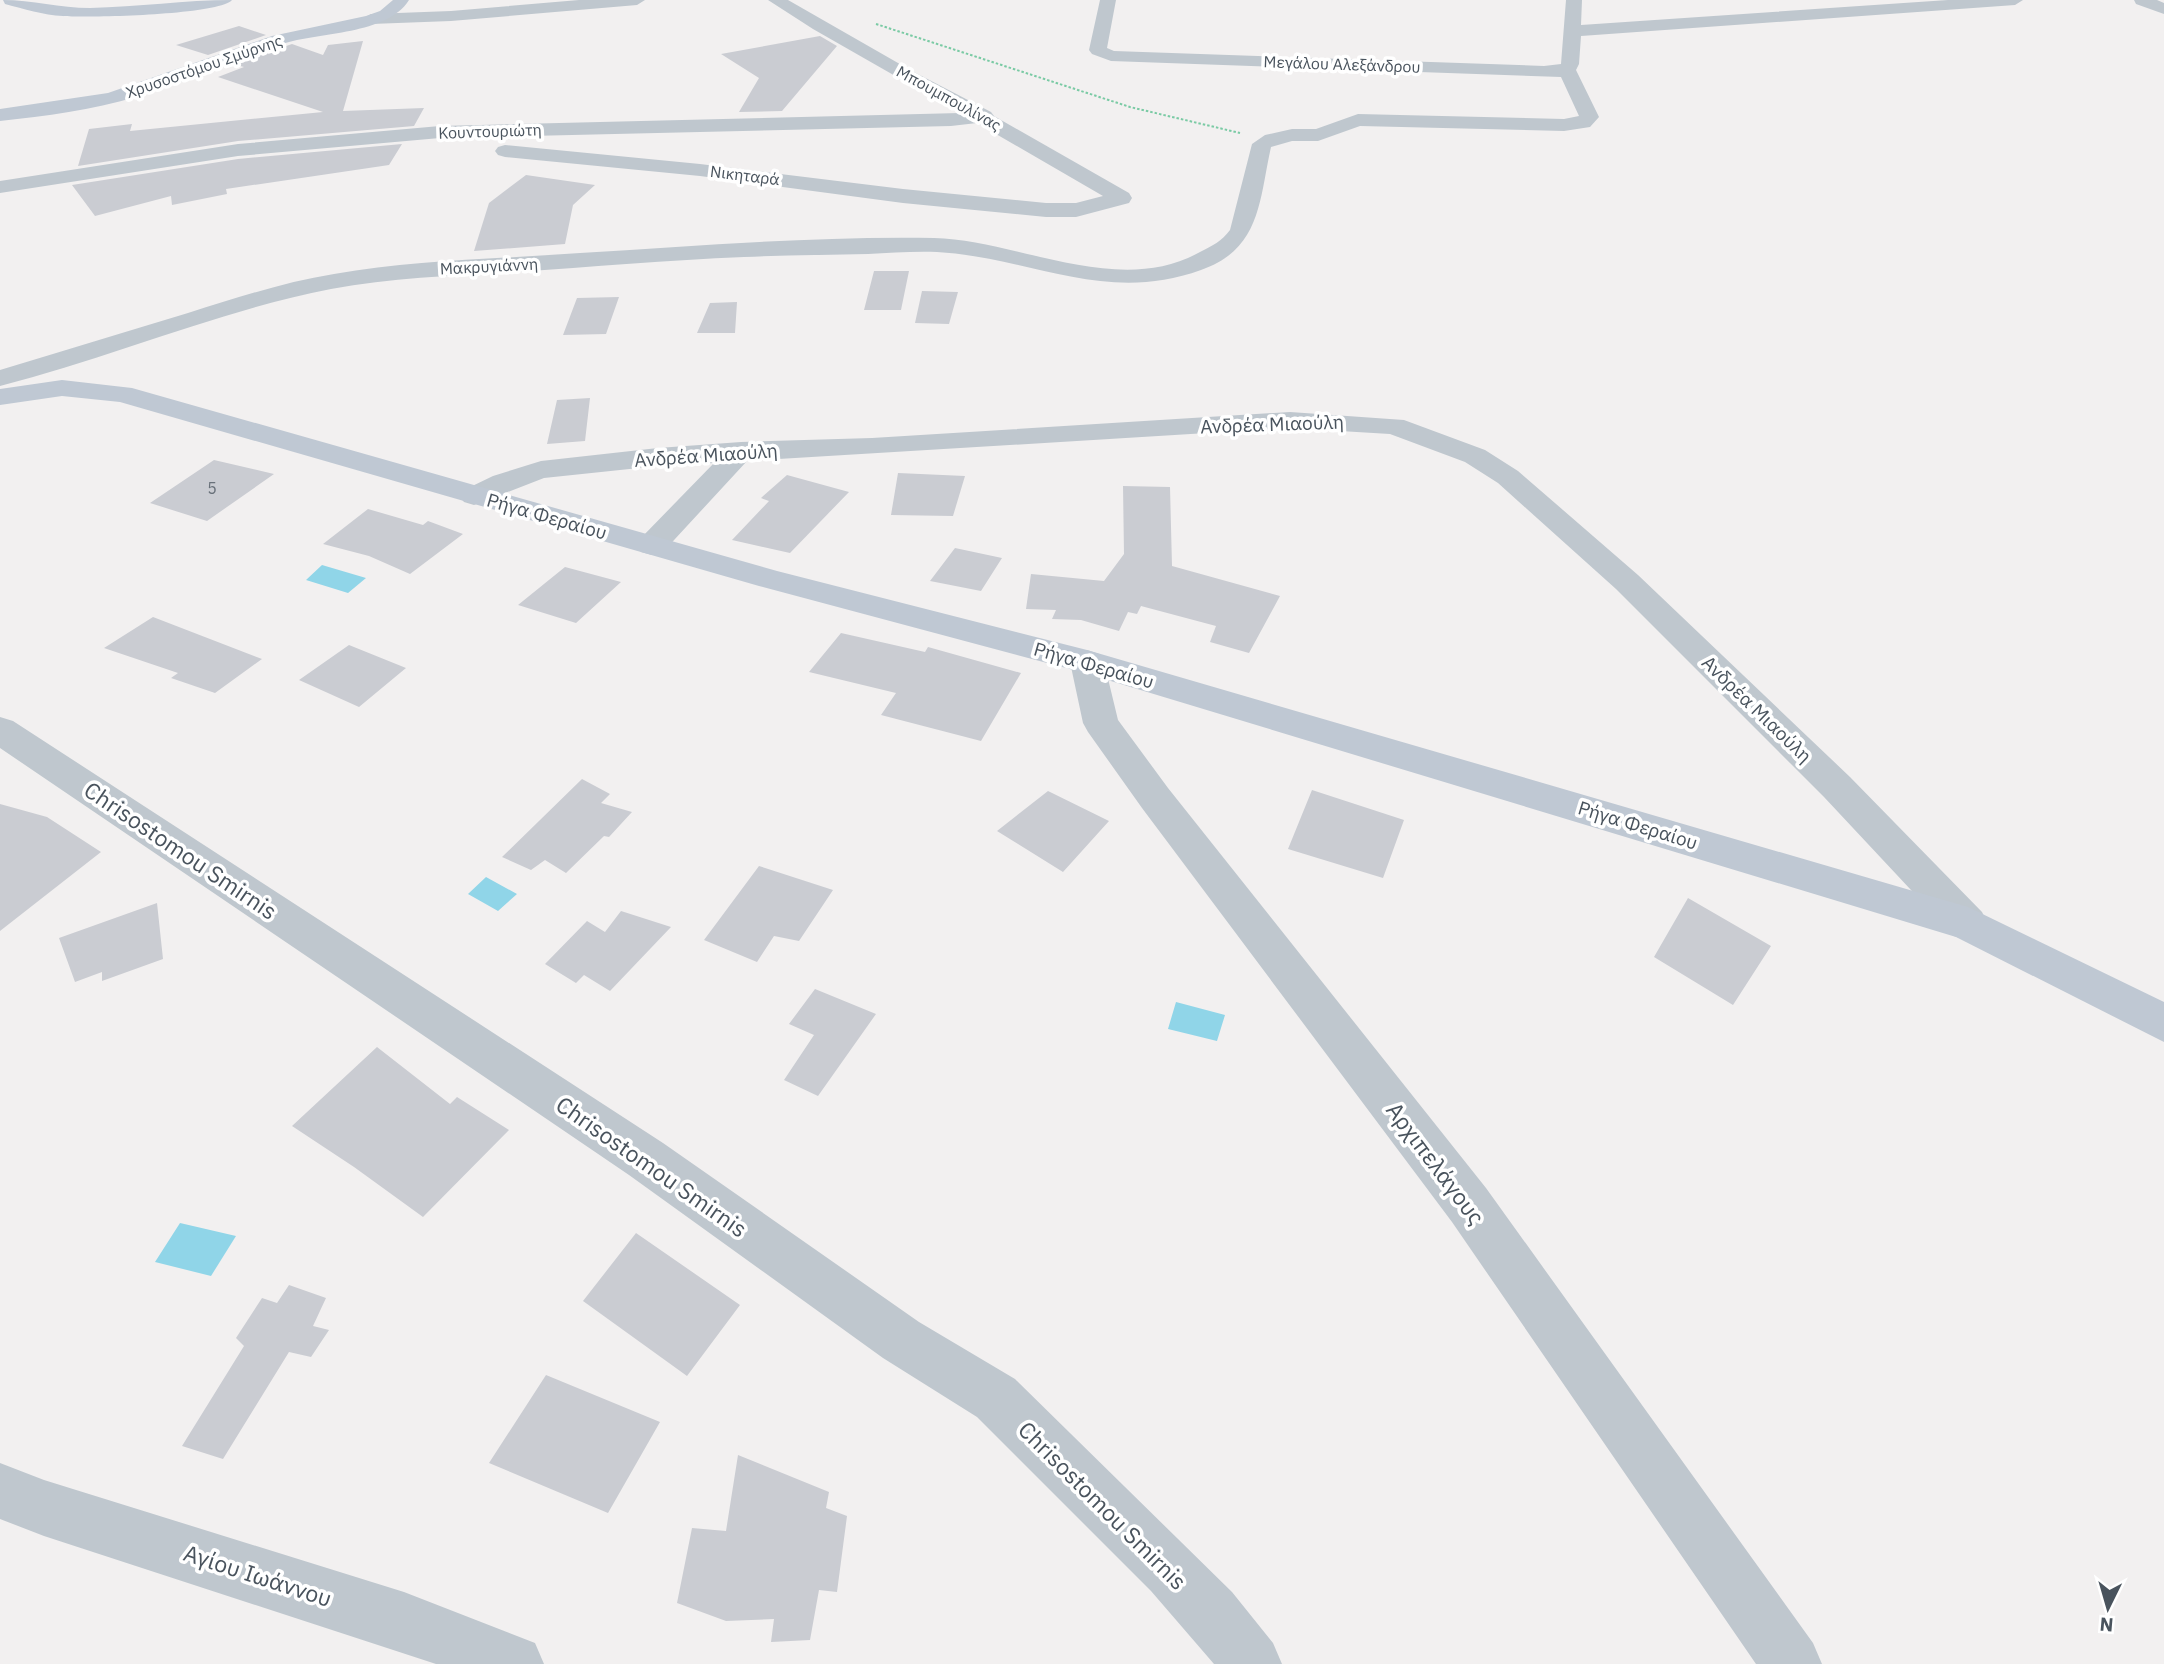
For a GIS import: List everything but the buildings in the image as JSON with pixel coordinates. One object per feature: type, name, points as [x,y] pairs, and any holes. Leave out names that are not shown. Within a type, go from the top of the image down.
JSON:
[{"type":"street","points":[[11,0],[35,8],[87,11],[224,0]]},
{"type":"street","name":"Χρυσοστόμου Σμύρνης","points":[[0,115],[122,95],[284,38],[371,19],[393,11],[401,0]]},
{"type":"street","points":[[371,19],[451,16],[637,0]]},
{"type":"street","name":"Μπουμπουλίνας","points":[[776,0],[1121,198]]},
{"type":"street","name":"Μεγάλου Αλεξάνδρου","points":[[1108,0],[1098,50],[1111,56],[1566,71]]},
{"type":"street","points":[[1262,144],[1282,137],[1318,135],[1358,120],[1583,123],[1589,117],[1571,76],[1566,71],[1570,64],[1574,0]]},
{"type":"street","points":[[1571,31],[2015,0]]},
{"type":"street","points":[[2142,0],[2164,9]]},
{"type":"street","name":"Κουντουριώτη","points":[[0,187],[239,150],[440,132],[984,117]]},
{"type":"street","name":"Νικηταρά","points":[[367,138],[700,170],[903,196],[1046,210],[1076,210],[1121,198]]},
{"type":"street","name":"Μακρυγιάννη","points":[[0,378],[275,294],[334,281],[402,272],[800,247],[937,245],[992,253],[1067,271],[1116,276],[1160,273],[1195,265],[1231,244],[1241,230],[1262,144]]},
{"type":"street","name":"Ρήγα Φεραίου","points":[[0,397],[62,388],[122,394],[474,496],[1087,662],[1968,924],[2164,1023]]},
{"type":"street","name":"Ανδρέα Μιαούλη","points":[[474,496],[503,482],[541,470],[741,451],[872,447],[1290,420],[1394,426],[1475,456],[1508,477],[1627,582],[1837,787],[1968,924]]},
{"type":"street","points":[[652,545],[741,451]]},
{"type":"street","name":"Αρχιπελάγους","points":[[1087,662],[1101,723],[1155,798],[1469,1205],[1792,1664]]},
{"type":"street","name":"Chrisostomou Smirnis","points":[[0,730],[646,1159],[891,1333],[996,1398],[1203,1604],[1251,1664]]},
{"type":"street","name":"Αγίου Ιωάννου","points":[[0,1491],[44,1508],[404,1622],[514,1664]]},
{"type":"path","points":[[869,22],[1130,107],[1249,136],[1262,144]]},
{"type":"water","points":[[322,565],[366,578],[348,593],[306,580]]},
{"type":"water","points":[[486,877],[517,894],[498,911],[468,894]]},
{"type":"water","points":[[1176,1002],[1225,1015],[1217,1041],[1168,1029]]},
{"type":"water","points":[[180,1223],[236,1236],[211,1276],[155,1262]]}]
